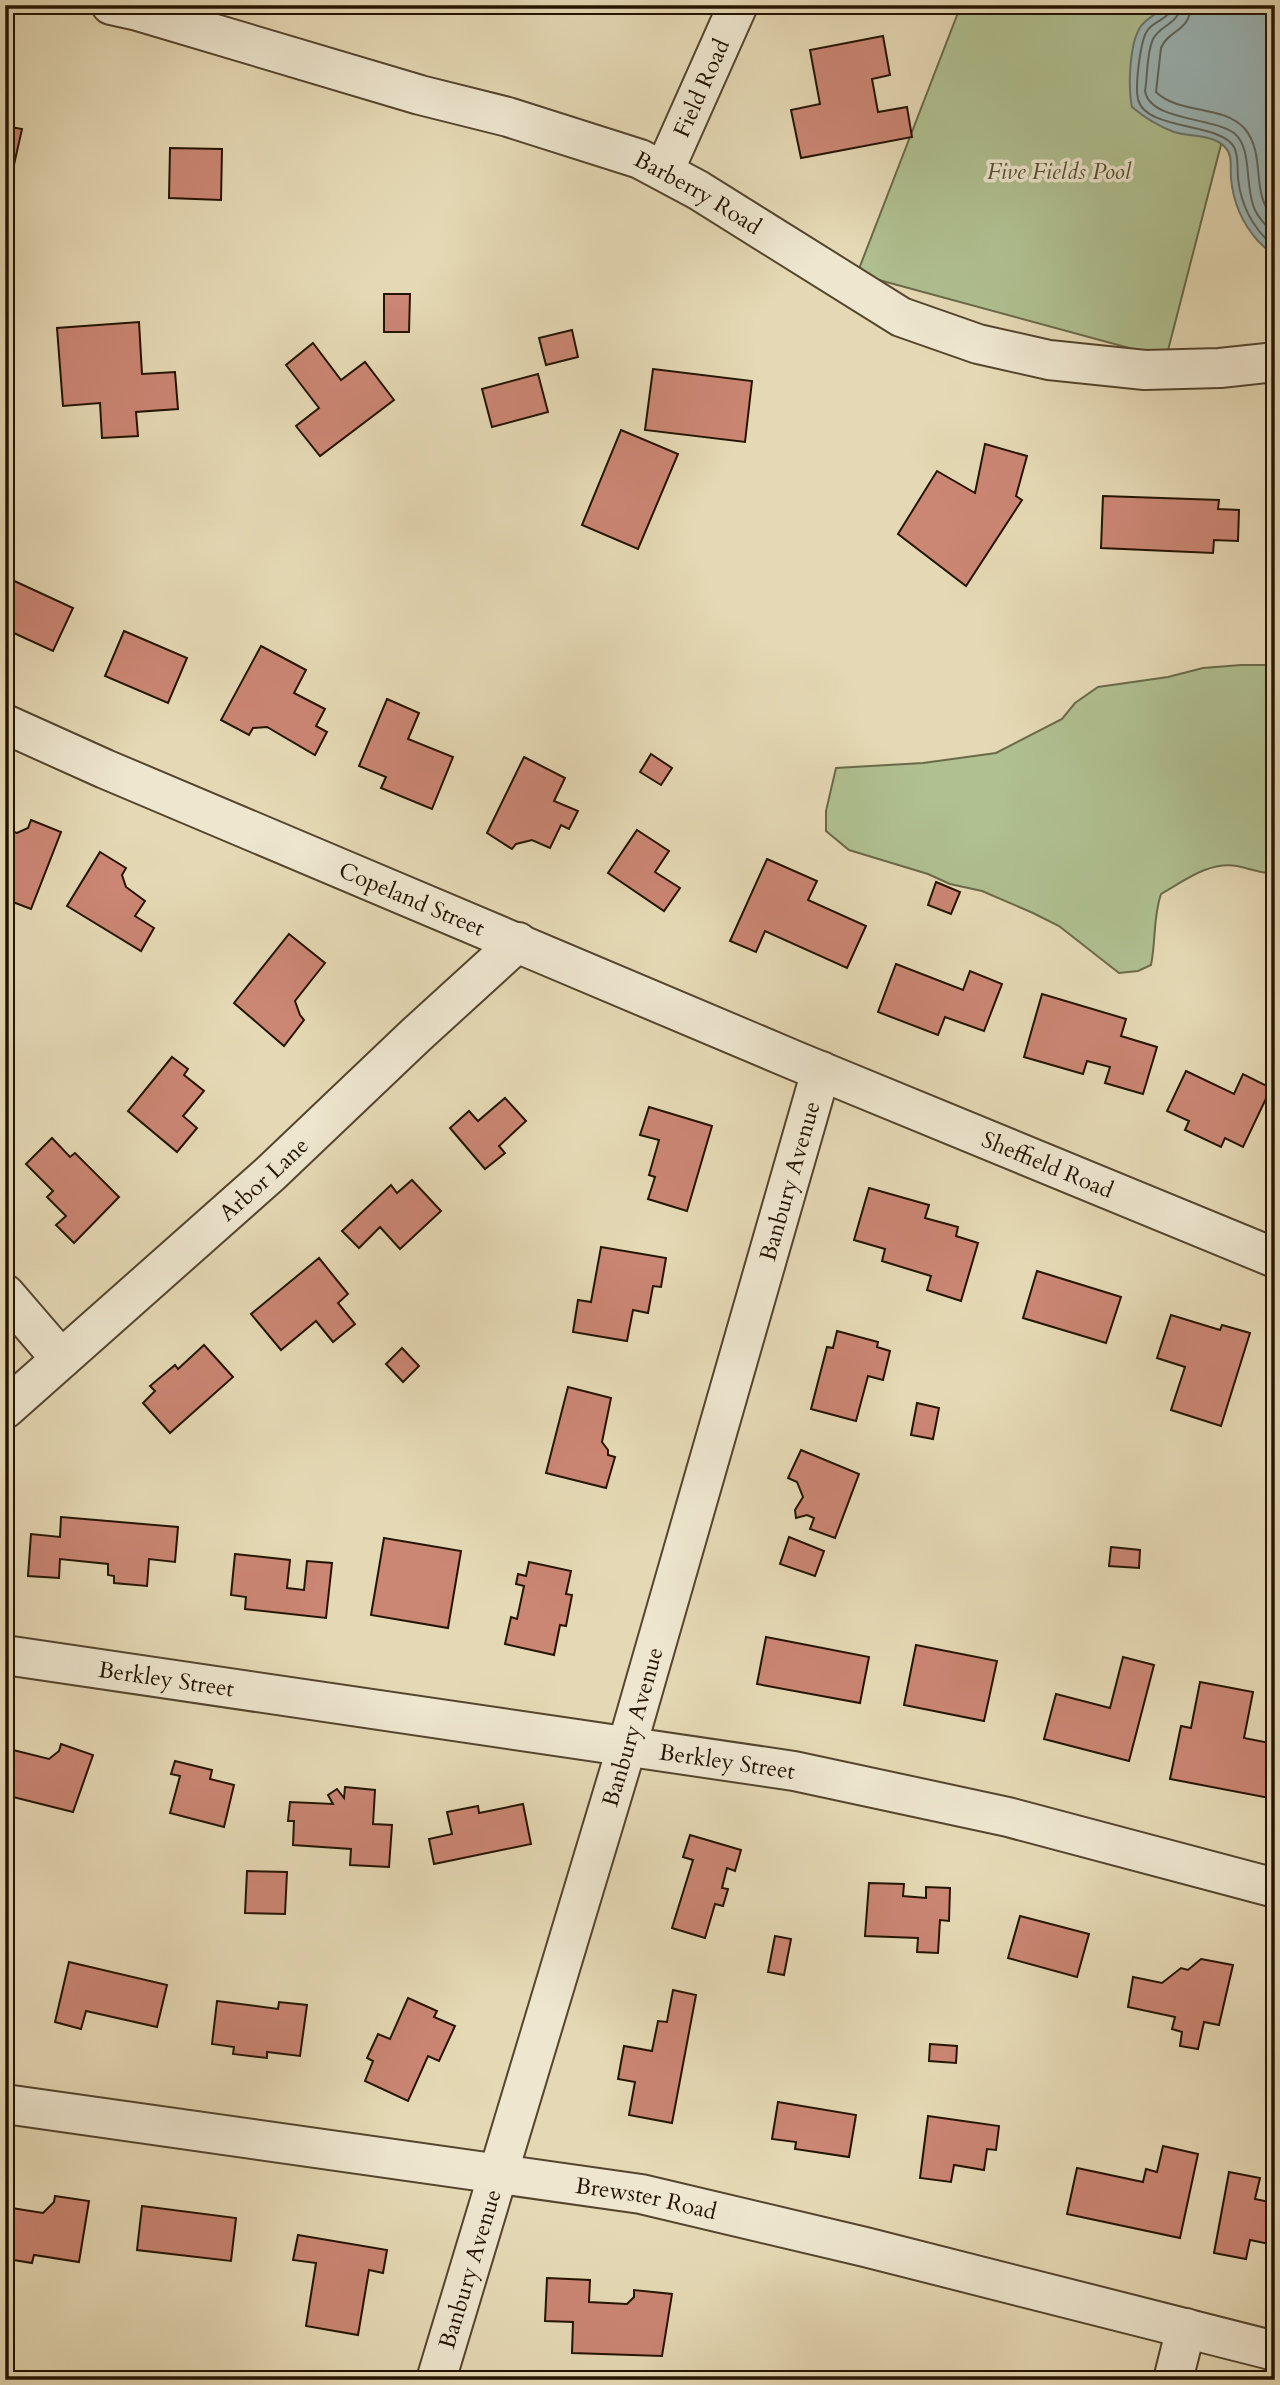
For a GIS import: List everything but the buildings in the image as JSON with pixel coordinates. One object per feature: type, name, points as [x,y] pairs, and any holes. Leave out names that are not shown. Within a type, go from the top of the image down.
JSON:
[{"type":"street","name":"Barberry Road","points":[[111,5],[408,91],[508,117],[640,159],[768,232],[901,317],[978,344],[1049,360],[1145,370],[1220,369],[1275,362]]},
{"type":"street","name":"Field Road","points":[[664,171],[738,5]]},
{"type":"street","name":"Copeland Street","points":[[5,724],[105,769],[821,1071]]},
{"type":"street","name":"Arbor Lane","points":[[5,1409],[271,1174],[518,942]]},
{"type":"street","name":"Sheffield Road","points":[[821,1071],[1275,1258]]},
{"type":"street","name":"Banbury Avenue","points":[[436,2380],[627,1746],[821,1071]]},
{"type":"street","points":[[5,1294],[61,1359]]},
{"type":"street","name":"Berkley Street","points":[[5,1655],[794,1771],[1008,1817],[1275,1888]]},
{"type":"street","name":"Brewster Road","points":[[5,2104],[641,2194],[865,2247],[1275,2351]]},
{"type":"street","points":[[1173,2380],[1186,2328]]},
{"type":"green space","name":"Five Fields Pool","points":[[961,5],[1257,5],[1166,358],[857,274]]},
{"type":"green space","points":[[1275,665],[1275,874],[1237,866],[1217,866],[1197,873],[1161,894],[1151,965],[1138,971],[1119,973],[1059,926],[1033,913],[982,891],[950,884],[928,874],[849,850],[826,831],[826,811],[836,768],[923,763],[996,753],[1062,719],[1075,703],[1098,687],[1168,677],[1203,668]]},
{"type":"water","points":[[1167,5],[1275,5],[1275,254],[1258,241],[1239,212],[1232,187],[1228,150],[1208,138],[1168,130],[1132,107],[1130,66],[1137,34],[1144,23]]}]
